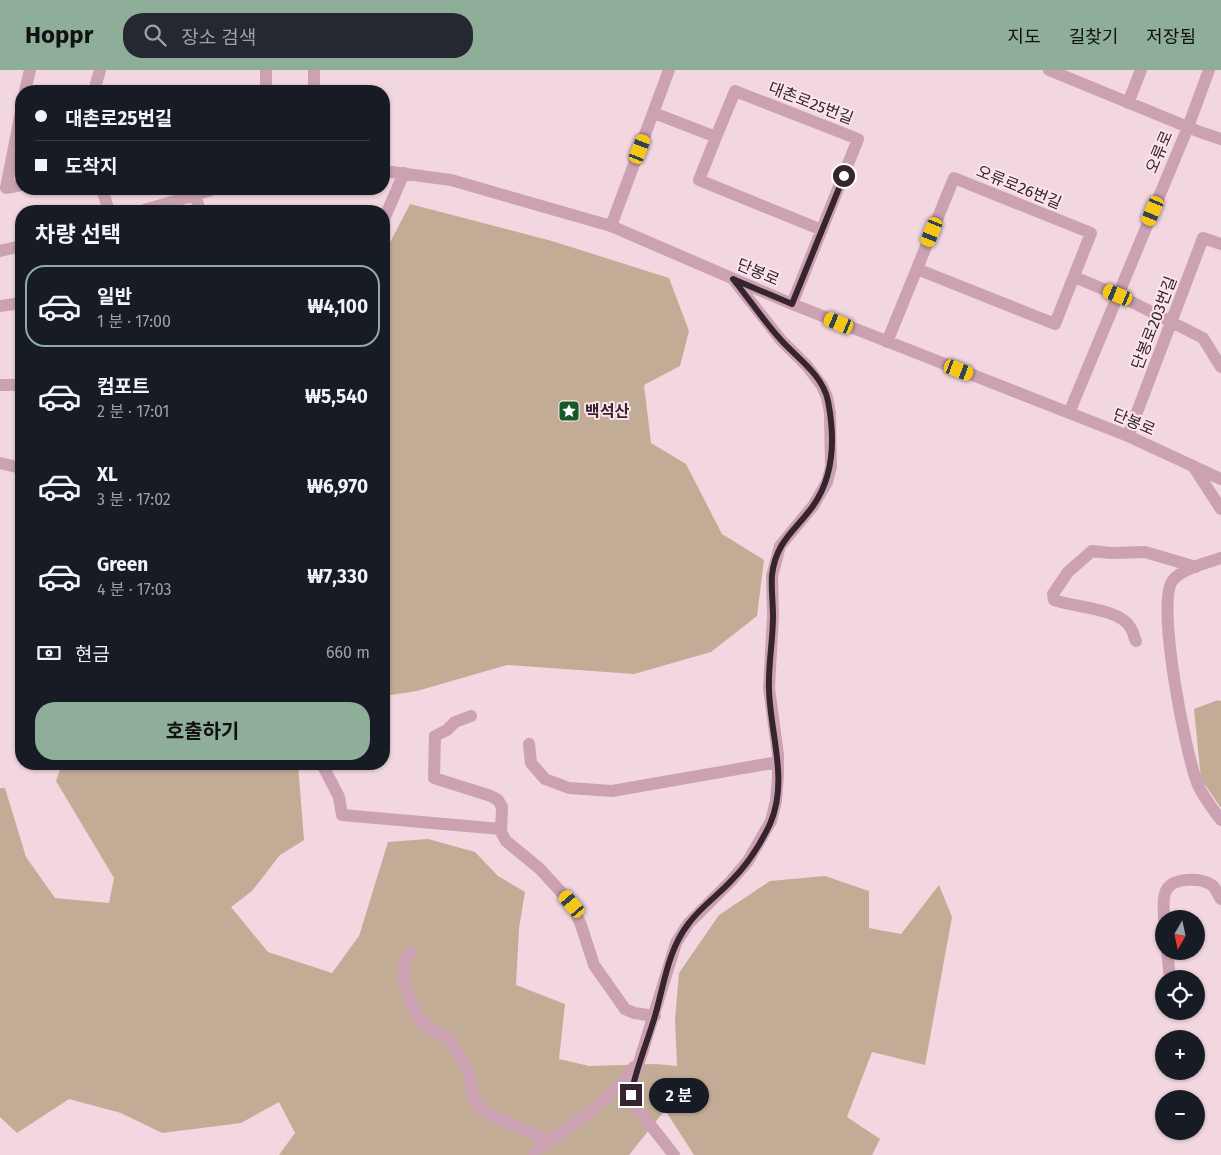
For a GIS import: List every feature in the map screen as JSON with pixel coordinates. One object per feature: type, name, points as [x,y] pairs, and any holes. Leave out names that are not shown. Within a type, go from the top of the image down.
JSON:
[{"type":"street","points":[[26,85],[30,70]]},
{"type":"street","points":[[96,85],[100,70]]},
{"type":"street","points":[[266,70],[266,85]]},
{"type":"street","points":[[314,70],[314,85]]},
{"type":"street","points":[[611,226],[670,70]]},
{"type":"street","points":[[1049,70],[1221,139]]},
{"type":"street","points":[[1128,102],[1141,70]]},
{"type":"street","name":"오류로","points":[[1069,413],[1188,127],[1209,70]]},
{"type":"street","name":"대촌로25번길","points":[[792,304],[822,230],[858,139],[736,91],[699,180],[822,230]]},
{"type":"street","points":[[654,113],[716,137]]},
{"type":"street","points":[[15,142],[6,188],[15,186]]},
{"type":"street","name":"단봉로","points":[[390,172],[451,180],[611,226],[792,304],[1128,436],[1221,479]]},
{"type":"street","points":[[390,205],[404,173]]},
{"type":"street","name":"오류로26번길","points":[[887,342],[954,178],[1091,233],[1055,324],[917,269]]},
{"type":"street","points":[[161,205],[194,195],[198,205]]},
{"type":"street","name":"단봉로203번길","points":[[1128,436],[1203,238],[1221,244]]},
{"type":"street","points":[[0,251],[15,247]]},
{"type":"street","points":[[1074,277],[1118,295],[1203,338],[1221,367]]},
{"type":"street","points":[[674,1155],[633,1104],[631,1095],[671,956],[688,924],[748,861],[771,821],[776,801],[778,762],[769,688],[773,615],[772,576],[780,546],[813,506],[827,482],[831,467],[830,413],[822,386],[807,366],[781,340],[733,279]]},
{"type":"street","points":[[0,306],[15,304]]},
{"type":"street","points":[[0,386],[15,385]]},
{"type":"street","points":[[0,464],[15,467]]},
{"type":"street","points":[[1193,466],[1221,510]]},
{"type":"street","points":[[1136,641],[1130,625],[1119,618],[1090,607],[1063,604],[1054,600],[1053,594],[1058,584],[1080,560],[1092,551],[1111,554],[1145,552],[1196,567]]},
{"type":"street","points":[[1221,558],[1196,567],[1173,580],[1167,590],[1170,648],[1181,710],[1198,785],[1221,820]]},
{"type":"street","points":[[471,716],[455,722],[447,730],[435,736],[434,778],[491,796],[498,800],[502,807],[501,828],[506,841],[540,869],[572,904],[594,965],[625,1009],[634,1013],[655,1016]]},
{"type":"street","points":[[529,744],[531,763],[546,780],[569,788],[603,791],[778,762]]},
{"type":"street","points":[[325,770],[339,797],[342,815],[501,828]]},
{"type":"street","points":[[1164,910],[1165,892],[1170,885],[1183,880],[1203,881],[1213,886],[1221,900]]},
{"type":"street","points":[[410,952],[404,964],[403,977],[410,1001],[419,1019],[426,1026],[450,1038],[469,1072],[473,1096],[478,1105],[487,1113],[549,1141]]},
{"type":"street","points":[[534,1155],[549,1141],[610,1096],[621,1086],[640,1059]]},
{"type":"shaded area","points":[[410,204],[552,241],[669,278],[689,331],[680,366],[644,385],[651,443],[686,464],[722,534],[764,560],[757,616],[711,652],[634,674],[507,665],[417,691],[390,695],[390,242]]},
{"type":"shaded area","points":[[1218,700],[1221,701],[1221,808],[1201,779],[1194,709]]},
{"type":"shaded area","points":[[60,770],[298,770],[304,840],[280,855],[252,891],[231,907],[268,952],[332,973],[359,936],[388,842],[428,839],[475,852],[498,876],[525,892],[519,928],[516,985],[565,1004],[559,1059],[589,1066],[656,1064],[677,1066],[675,1019],[679,973],[719,915],[770,881],[825,876],[869,891],[869,928],[901,934],[939,885],[952,917],[925,1065],[872,1052],[847,1117],[880,1139],[872,1155],[694,1155],[665,1110],[629,1155],[279,1155],[295,1133],[279,1102],[241,1123],[162,1133],[121,1113],[69,1099],[17,1133],[0,1117],[0,788],[5,788],[26,857],[55,898],[109,903],[114,878],[56,781]]},
{"type":"place","name":"백석산","points":[[569,411]]},
{"type":"route","points":[[631,1095],[633,1082],[655,1016],[666,970],[676,943],[688,924],[748,861],[771,821],[776,801],[778,776],[778,755],[769,688],[773,615],[772,576],[780,546],[822,493],[831,467],[830,413],[822,386],[807,366],[781,340],[733,279],[792,304],[844,176]]}]
